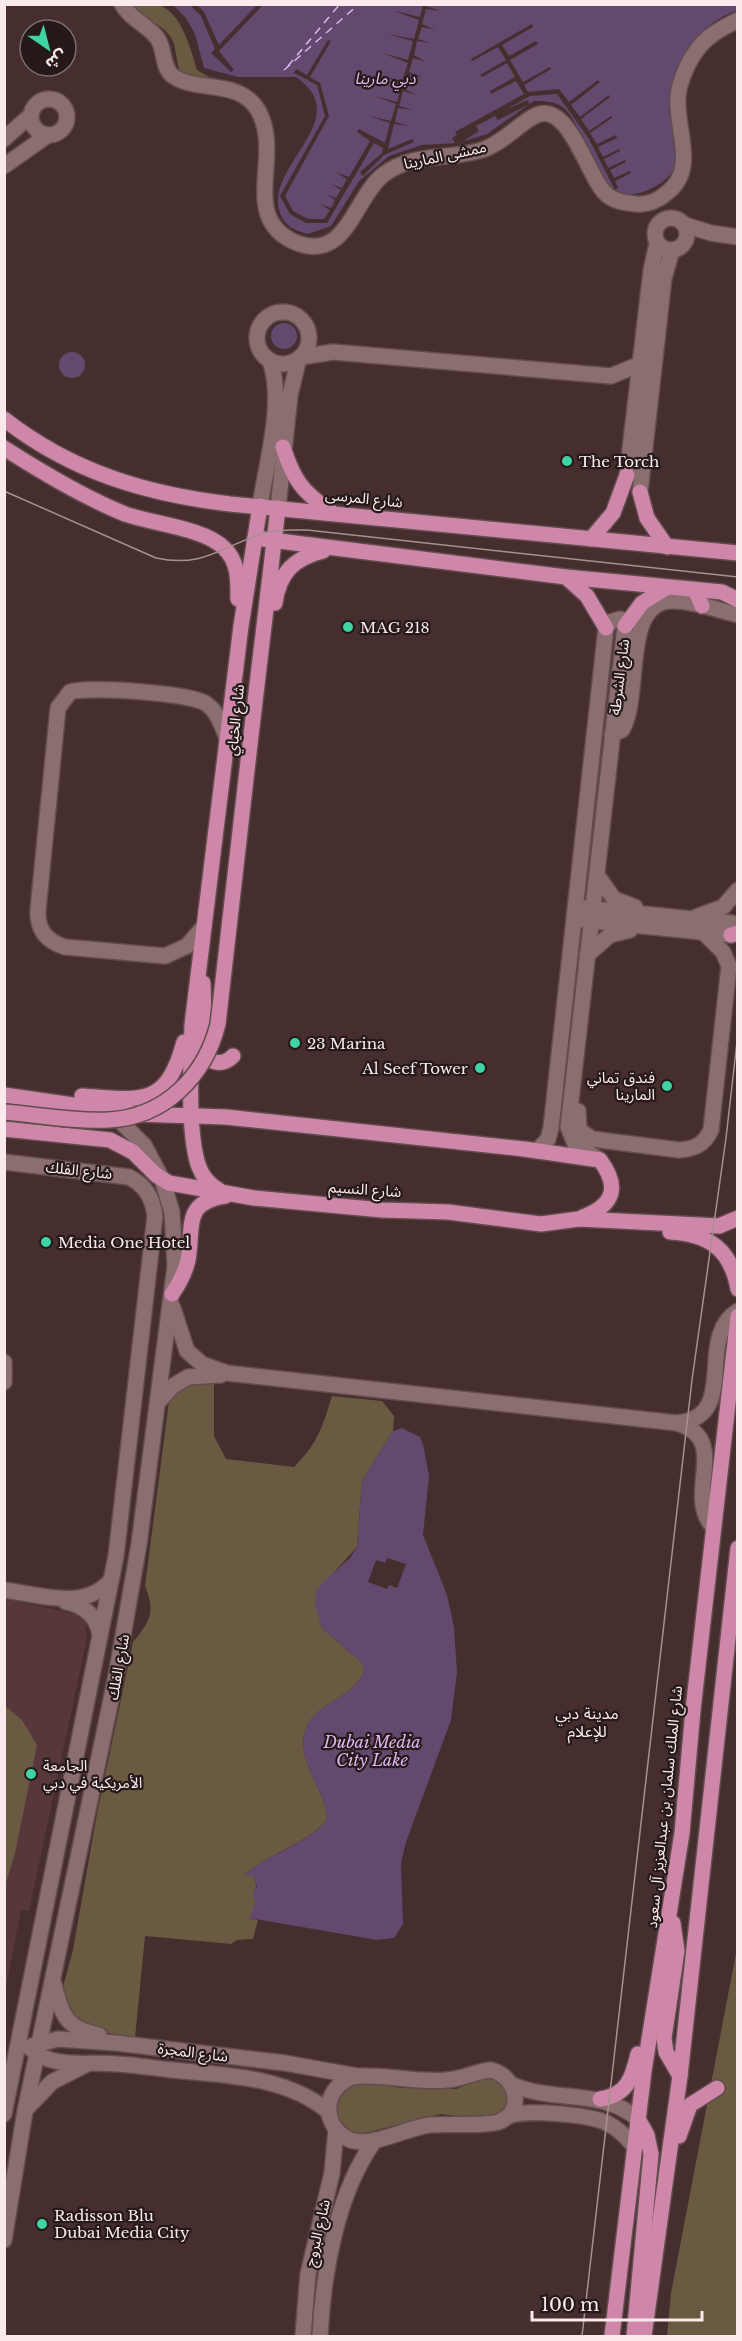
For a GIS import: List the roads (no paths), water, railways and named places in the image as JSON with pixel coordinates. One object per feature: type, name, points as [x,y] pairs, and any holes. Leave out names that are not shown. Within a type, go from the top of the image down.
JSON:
[{"type":"main road","name":"شارع المرسى","points":[[4,419],[51,452],[118,482],[166,495],[738,553]]},
{"type":"main road","points":[[284,447],[297,483],[309,496],[333,513]]},
{"type":"main road","points":[[4,448],[89,497],[142,519],[205,537],[219,544],[230,555],[237,569],[241,626]]},
{"type":"main road","points":[[591,539],[613,513],[627,475]]},
{"type":"main road","points":[[640,492],[647,518],[667,547]]},
{"type":"main road","name":"شارع الخياي","points":[[229,1194],[206,1180],[197,1161],[192,1116],[192,1025],[241,626],[260,506]]},
{"type":"main road","name":"شارع الخياي","points":[[4,1112],[98,1120],[123,1119],[159,1105],[180,1090],[198,1071],[210,1049],[218,1024],[278,508]]},
{"type":"main road","points":[[255,538],[566,577],[722,592],[738,600]]},
{"type":"main road","points":[[259,664],[268,645],[277,590],[283,576],[298,560],[330,549]]},
{"type":"main road","points":[[566,577],[587,596],[606,628]]},
{"type":"main road","points":[[625,626],[642,603],[666,588]]},
{"type":"main road","points":[[695,590],[702,606]]},
{"type":"main road","points":[[200,962],[206,1006],[203,1050],[207,1058],[218,1063],[227,1061],[233,1056]]},
{"type":"main road","points":[[46,1101],[72,1095],[130,1099],[151,1094],[173,1074],[192,1025]]},
{"type":"main road","points":[[4,1095],[149,1115],[268,1122],[600,1160],[611,1175],[611,1194],[598,1211],[579,1219]]},
{"type":"main road","points":[[197,1161],[203,1133],[210,1125],[255,1125],[268,1122]]},
{"type":"main road","name":"شارع النسيم","points":[[4,1129],[110,1140],[133,1152],[162,1179],[182,1187],[229,1194],[382,1210],[448,1212],[541,1224],[579,1219],[718,1226],[738,1218]]},
{"type":"main road","points":[[171,1298],[182,1279],[188,1261],[192,1218],[196,1209],[208,1199],[229,1194]]},
{"type":"main road","points":[[541,1224],[683,1232],[699,1237],[716,1245],[729,1260],[738,1289]]},
{"type":"main road","name":"شارع الملك سلمان بن عبدالعزيز آل سعود","points":[[612,2337],[638,2119],[682,1833],[713,1527],[738,1316]]},
{"type":"main road","points":[[644,2337],[680,2076],[738,1548]]},
{"type":"main road","points":[[670,1918],[677,1952],[664,2038],[666,2052],[680,2076]]},
{"type":"main road","points":[[600,2099],[615,2096],[632,2081],[645,2023],[656,2004]]},
{"type":"main road","points":[[666,2173],[673,2160],[687,2111],[695,2100],[717,2088]]},
{"type":"main road","points":[[634,2337],[651,2154],[647,2135],[638,2119]]},
{"type":"street","name":"ممشى المارينا","points":[[122,4],[135,21],[159,41],[169,72],[173,76],[241,94],[255,106],[260,114],[267,149],[265,210],[272,225],[284,237],[297,243],[310,247],[322,246],[340,236],[371,187],[383,175],[402,163],[485,149],[506,138],[532,117],[542,114],[551,115],[566,124],[605,194],[628,204],[656,201]]},
{"type":"street","points":[[664,219],[656,201],[675,184],[684,161],[678,96],[687,68],[701,45],[738,20]]},
{"type":"street","points":[[4,140],[31,115],[42,101],[49,99],[62,105],[67,116],[66,123],[58,132],[48,135],[4,166]]},
{"type":"street","points":[[31,115],[37,131],[48,135]]},
{"type":"street","points":[[664,219],[678,219],[685,225],[738,237]]},
{"type":"street","points":[[627,475],[657,243],[655,232],[664,219]]},
{"type":"street","points":[[640,492],[664,278],[678,247],[688,234],[685,225]]},
{"type":"street","points":[[657,243],[665,249],[718,234]]},
{"type":"street","points":[[333,352],[309,335],[301,319],[290,313],[277,312],[266,318],[258,328],[257,341],[261,352],[270,361],[282,364],[333,352],[611,376],[640,364]]},
{"type":"street","points":[[300,358],[306,349],[309,335]]},
{"type":"street","name":"شارع الخياي","points":[[278,508],[290,395],[300,358]]},
{"type":"street","name":"شارع الخياي","points":[[260,506],[275,403],[275,375],[270,361]]},
{"type":"street","points":[[611,376],[636,398]]},
{"type":"street","points":[[612,735],[622,730],[631,712],[639,628],[644,616],[653,607],[664,602],[702,606],[738,615]]},
{"type":"street","name":"شارع الشرطة","points":[[537,1151],[548,1139],[551,1128],[606,628],[616,619],[620,619],[625,626],[568,1132],[575,1144],[600,1160]]},
{"type":"street","points":[[204,926],[187,946],[165,956],[65,946],[49,940],[44,934],[38,918],[38,910],[58,708],[70,692],[90,688],[189,698],[207,704],[213,710],[227,738]]},
{"type":"street","points":[[597,875],[618,902],[658,916]]},
{"type":"street","points":[[689,919],[718,910],[728,903],[738,890]]},
{"type":"street","points":[[575,913],[669,929],[734,934],[732,923],[658,916],[592,915]]},
{"type":"street","points":[[588,955],[601,941],[616,933],[669,929]]},
{"type":"street","points":[[575,1066],[579,1077],[578,1125],[586,1138],[679,1150],[689,1149],[706,1139],[711,1130],[729,966],[723,952],[704,933]]},
{"type":"street","name":"شارع الفلك","points":[[4,2240],[35,2048],[53,1981],[116,1676],[139,1544],[176,1266],[175,1230],[170,1201],[162,1179],[140,1140],[107,1108]]},
{"type":"street","name":"شارع الفلك","points":[[4,1162],[122,1175],[135,1180],[146,1190],[154,1209],[121,1519],[111,1580],[4,2114]]},
{"type":"street","points":[[171,1298],[187,1351],[202,1364],[227,1373]]},
{"type":"street","points":[[677,1423],[692,1420],[710,1404],[720,1333],[726,1320],[738,1311]]},
{"type":"street","points":[[4,1362],[4,1382]]},
{"type":"street","points":[[158,1402],[173,1386],[188,1377],[227,1373],[677,1423],[691,1428],[702,1441],[705,1457],[702,1510],[713,1527]]},
{"type":"street","points":[[4,1590],[56,1597],[88,1597],[103,1590],[111,1580]]},
{"type":"street","points":[[56,1597],[85,1609],[94,1617],[100,1637]]},
{"type":"street","points":[[53,1981],[62,2013],[70,2023],[81,2030],[116,2043]]},
{"type":"street","points":[[21,2031],[35,2048]]},
{"type":"street","name":"شارع المجرة","points":[[14,2058],[58,2039],[116,2043],[285,2063],[357,2076],[446,2081],[491,2070],[504,2075],[513,2085]]},
{"type":"street","name":"شارع المجرة","points":[[35,2048],[57,2062],[91,2062],[262,2081],[307,2097],[329,2112]]},
{"type":"street","points":[[25,2111],[52,2082],[91,2062]]},
{"type":"street","points":[[357,2076],[339,2084],[329,2102],[329,2112],[336,2130],[354,2141],[375,2140],[421,2126],[493,2123],[527,2112],[598,2120],[620,2131],[635,2147]]},
{"type":"street","points":[[507,2117],[515,2102],[513,2085],[528,2091],[600,2099],[623,2108],[638,2119]]},
{"type":"street","name":"شارع البروج","points":[[303,2337],[308,2274],[332,2173],[336,2130]]},
{"type":"street","name":"شارع البروج","points":[[320,2337],[325,2280],[346,2194],[357,2166],[375,2140]]},
{"type":"water","name":"دبي مارينا","points":[[737,4],[738,10],[723,16],[698,36],[680,63],[670,93],[669,109],[678,146],[678,158],[672,172],[655,187],[635,194],[619,194],[607,187],[590,161],[571,116],[558,104],[534,101],[487,134],[458,143],[422,145],[389,156],[359,181],[331,226],[308,234],[287,225],[280,213],[278,195],[284,178],[313,126],[317,109],[312,93],[296,77],[238,77],[204,68],[195,34],[186,18],[173,5]]},
{"type":"water","points":[[284,323],[293,327],[297,336],[293,345],[284,349],[275,345],[271,336],[275,327]]},
{"type":"water","points":[[72,352],[81,356],[85,365],[81,374],[72,378],[63,374],[59,365],[63,356]]},
{"type":"water","name":"Dubai Media City Lake","points":[[402,1428],[420,1437],[423,1444],[429,1476],[423,1535],[447,1595],[454,1627],[457,1672],[451,1720],[406,1842],[401,1863],[403,1924],[394,1938],[377,1940],[249,1918],[255,1903],[253,1891],[257,1888],[254,1876],[244,1876],[264,1861],[308,1837],[327,1820],[323,1799],[305,1758],[304,1736],[314,1716],[352,1688],[364,1670],[361,1662],[322,1628],[315,1606],[316,1592],[323,1582],[350,1558],[357,1547],[362,1481],[393,1431]]},
{"type":"tram line","points":[[4,491],[156,558],[173,560],[202,558],[269,532],[307,530],[738,577]]},
{"type":"tram line","points":[[582,2336],[692,1380],[726,1138],[738,1033]]},
{"type":"place","name":"The Torch","points":[[567,461]]},
{"type":"place","name":"MAG 218","points":[[348,627]]},
{"type":"place","name":"23 Marina","points":[[295,1043]]},
{"type":"place","name":"Al Seef Tower","points":[[480,1068]]},
{"type":"place","name":"فندق تماني المارينا","points":[[667,1086]]},
{"type":"place","name":"Media One Hotel","points":[[46,1242]]},
{"type":"place","name":"الجامعة الأمريكية في دبي","points":[[31,1774]]},
{"type":"place","name":"Radisson Blu Dubai Media City","points":[[42,2224]]},
{"type":"district","name":"مدينة دبي للإعلام","points":[[587,1722]]}]
